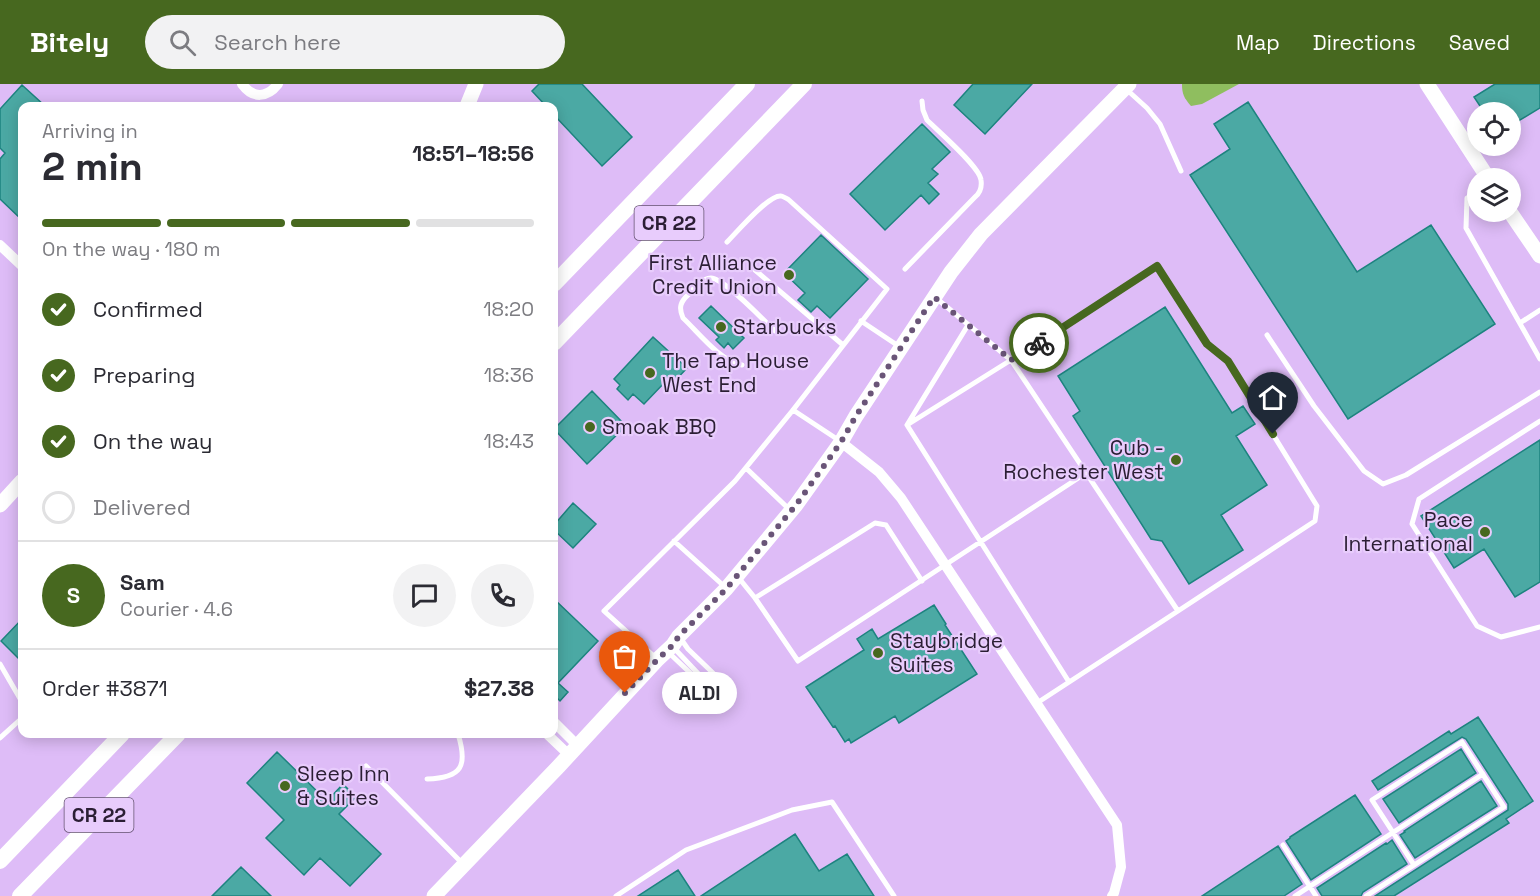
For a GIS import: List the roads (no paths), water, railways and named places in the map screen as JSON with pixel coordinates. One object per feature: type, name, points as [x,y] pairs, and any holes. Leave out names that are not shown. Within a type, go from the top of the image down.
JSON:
[{"type":"main road","name":"CR 22","points":[[558,280],[747,84]]},
{"type":"main road","name":"CR 22","points":[[558,339],[804,84]]},
{"type":"main road","name":"CR 22","points":[[0,861],[118,738]]},
{"type":"main road","name":"CR 22","points":[[20,896],[174,738]]},
{"type":"street","points":[[242,84],[248,92],[256,95],[271,92],[278,84]]},
{"type":"street","points":[[468,102],[476,84]]},
{"type":"street","points":[[434,896],[726,589],[791,511],[841,442],[934,297],[981,234],[1124,85]]},
{"type":"street","points":[[1431,85],[1482,168]]},
{"type":"street","points":[[1517,222],[1540,256]]},
{"type":"street","points":[[0,245],[18,262]]},
{"type":"street","points":[[841,442],[879,472],[901,498],[1117,825],[1121,867],[1112,896]]},
{"type":"street","points":[[0,505],[18,485]]},
{"type":"street","points":[[558,728],[572,750]]},
{"type":"street","points":[[553,738],[572,750]]},
{"type":"lane","points":[[1124,85],[1148,108],[1160,124],[1180,171]]},
{"type":"lane","points":[[905,268],[980,192],[982,182],[976,168],[927,120],[922,101]]},
{"type":"lane","points":[[705,684],[681,656],[604,611],[735,481],[794,410],[887,289],[782,196],[773,197],[728,242]]},
{"type":"lane","points":[[1467,198],[1466,228],[1540,358]]},
{"type":"lane","points":[[907,424],[1157,266],[1207,344],[1228,361],[1317,506],[1315,521],[1036,703]]},
{"type":"lane","points":[[755,270],[843,345]]},
{"type":"lane","points":[[742,365],[723,356],[683,318],[682,301],[699,283],[712,278],[718,280],[775,331]]},
{"type":"lane","points":[[934,297],[1011,360],[1178,612]]},
{"type":"lane","points":[[1520,323],[1540,310]]},
{"type":"lane","points":[[861,321],[901,348]]},
{"type":"lane","points":[[907,424],[969,325]]},
{"type":"lane","points":[[1267,334],[1314,406],[1364,471],[1383,484],[1406,475],[1540,392]]},
{"type":"lane","points":[[794,410],[841,442]]},
{"type":"lane","points":[[1540,421],[1419,499],[1412,524],[1477,626],[1501,637],[1540,627]]},
{"type":"lane","points":[[907,424],[1069,682]]},
{"type":"lane","points":[[746,468],[791,511]]},
{"type":"lane","points":[[737,575],[798,661],[1086,473]]},
{"type":"lane","points":[[755,598],[875,523],[886,525],[921,581]]},
{"type":"lane","points":[[674,541],[726,589]]},
{"type":"lane","points":[[669,648],[688,649],[714,675]]},
{"type":"lane","points":[[0,664],[18,695]]},
{"type":"lane","points":[[0,738],[18,722]]},
{"type":"lane","points":[[427,779],[450,776],[458,770],[463,760],[459,738]]},
{"type":"lane","points":[[1366,896],[1504,807],[1462,742],[1372,800],[1414,865]]},
{"type":"lane","points":[[366,765],[464,865]]},
{"type":"lane","points":[[1295,896],[1483,774]]},
{"type":"lane","points":[[616,896],[686,850],[792,810],[832,802],[894,896]]},
{"type":"lane","points":[[1283,845],[1316,896]]},
{"type":"place","name":"First Alliance Credit Union","points":[[789,275]]},
{"type":"place","name":"Starbucks","points":[[721,327]]},
{"type":"place","name":"The Tap House West End","points":[[650,373]]},
{"type":"place","name":"Smoak BBQ","points":[[590,427]]},
{"type":"place","name":"Cub - Rochester West","points":[[1176,460]]},
{"type":"place","name":"Pace International","points":[[1485,532]]},
{"type":"place","name":"Staybridge Suites","points":[[878,653]]},
{"type":"place","name":"ALDI","points":[[625,693]]},
{"type":"place","name":"Sleep Inn & Suites","points":[[285,786]]}]
